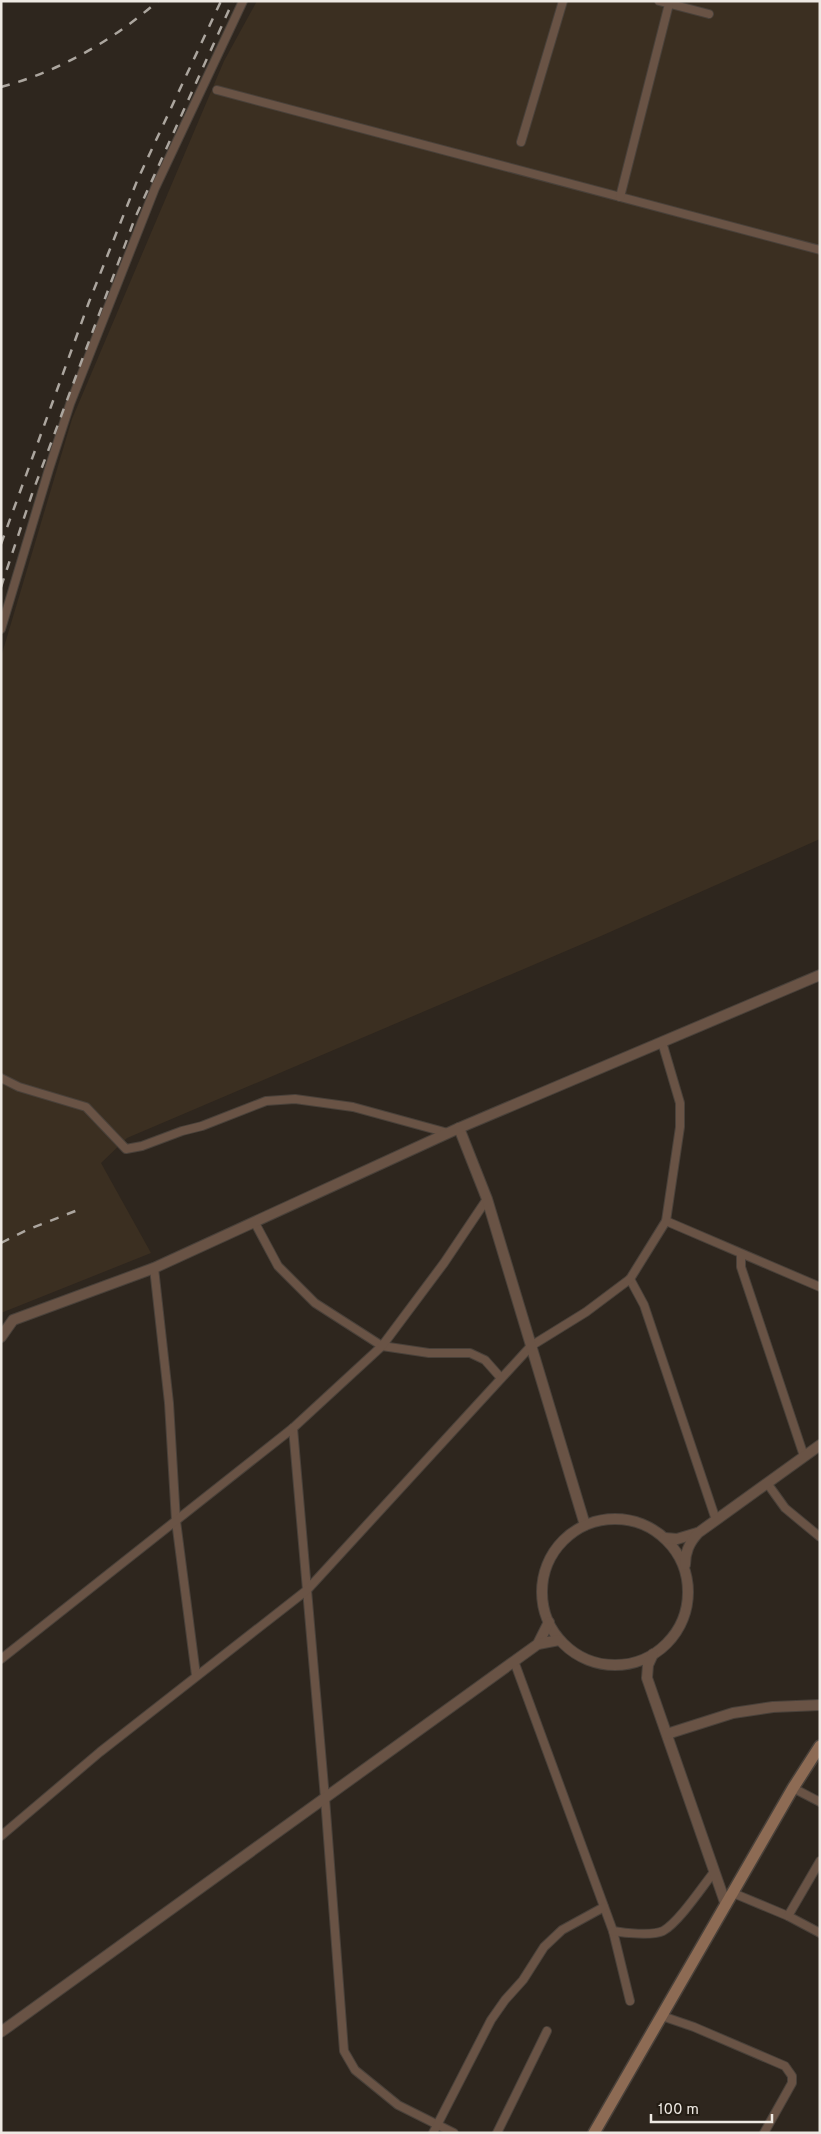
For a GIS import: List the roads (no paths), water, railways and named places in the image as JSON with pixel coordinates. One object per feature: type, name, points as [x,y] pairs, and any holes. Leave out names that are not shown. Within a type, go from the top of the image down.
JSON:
[{"type":"main road","points":[[594,2133],[793,1788],[820,1746]]},
{"type":"street","points":[[1,629],[70,404],[155,188],[243,1]]},
{"type":"street","points":[[521,142],[562,1]]},
{"type":"street","points":[[659,1],[709,14]]},
{"type":"street","points":[[620,197],[669,4]]},
{"type":"street","points":[[217,90],[820,250]]},
{"type":"street","points":[[1,1325],[154,1268],[459,1128],[820,974]]},
{"type":"street","points":[[1,1836],[100,1752],[307,1590],[531,1346],[586,1312],[630,1279],[666,1221],[680,1128],[680,1104],[662,1042]]},
{"type":"street","points":[[1,1078],[19,1087],[86,1107],[126,1149],[142,1146],[182,1131],[202,1126],[266,1101],[294,1099],[353,1107],[448,1133]]},
{"type":"street","points":[[459,1128],[487,1198],[585,1525]]},
{"type":"street","points":[[1,1659],[294,1428],[382,1346],[444,1263],[487,1198]]},
{"type":"street","points":[[666,1221],[820,1288]]},
{"type":"street","points":[[255,1223],[278,1266],[315,1303],[382,1346],[429,1353],[470,1353],[485,1360],[501,1378]]},
{"type":"street","points":[[741,1255],[741,1267],[804,1456]]},
{"type":"street","points":[[154,1268],[169,1403],[176,1521],[196,1676]]},
{"type":"street","points":[[630,1279],[644,1305],[716,1520]]},
{"type":"street","points":[[1,1337],[13,1320]]},
{"type":"street","points":[[294,1428],[344,2051],[356,2070],[398,2105],[438,2123],[454,2133]]},
{"type":"street","points":[[726,1905],[647,1678],[648,1665],[654,1654],[675,1634],[684,1617],[688,1598],[685,1554],[698,1533],[820,1445]]},
{"type":"street","points":[[767,1483],[785,1508],[820,1537]]},
{"type":"street","points":[[654,1654],[626,1664],[607,1665],[573,1652],[559,1640],[549,1622],[542,1595],[547,1566],[562,1542],[585,1525],[603,1519],[631,1520],[649,1527],[665,1538],[677,1552],[685,1570]]},
{"type":"street","points":[[665,1538],[677,1539],[698,1533]]},
{"type":"street","points":[[538,1644],[549,1622]]},
{"type":"street","points":[[1,2032],[538,1644],[559,1640]]},
{"type":"street","points":[[514,1661],[613,1931],[630,2001]]},
{"type":"street","points":[[626,1664],[639,1670],[647,1678]]},
{"type":"street","points":[[667,1734],[733,1713],[773,1707],[820,1705]]},
{"type":"street","points":[[793,1788],[820,1802]]},
{"type":"street","points":[[788,1916],[820,1861]]},
{"type":"street","points":[[613,1931],[638,1934],[662,1932],[675,1921],[714,1872]]},
{"type":"street","points":[[733,1893],[788,1916],[820,1933]]},
{"type":"street","points":[[433,2133],[491,2020],[505,2000],[523,1980],[544,1946],[562,1930],[604,1907]]},
{"type":"street","points":[[662,2016],[694,2027],[785,2066],[792,2076],[792,2083],[764,2133]]},
{"type":"street","points":[[497,2133],[546,2031]]},
{"type":"railway","points":[[1,87],[44,72],[84,53],[104,42],[158,1]]},
{"type":"railway","points":[[1,544],[89,302],[137,181],[221,1]]},
{"type":"railway","points":[[1,587],[32,494],[135,218],[233,1]]},
{"type":"railway","points":[[1,1243],[29,1229],[78,1210]]}]
